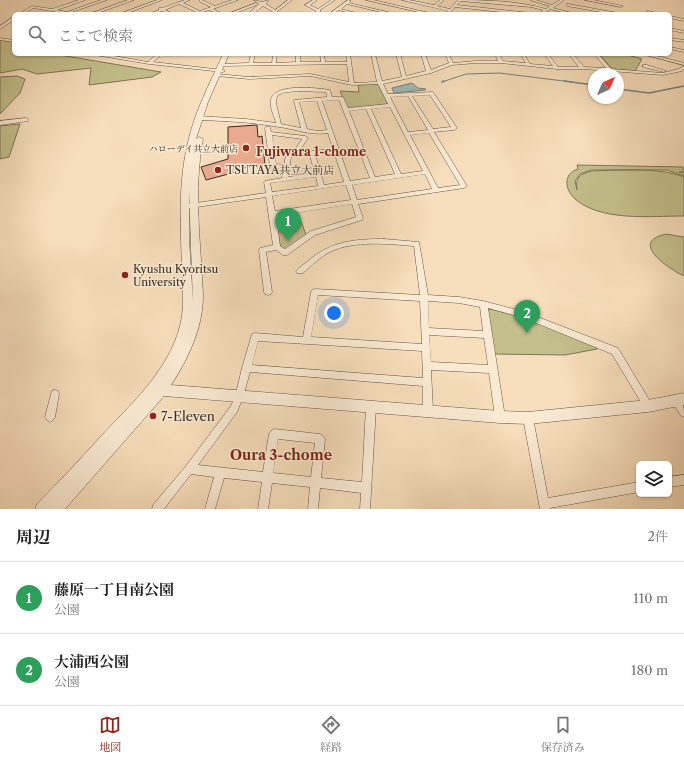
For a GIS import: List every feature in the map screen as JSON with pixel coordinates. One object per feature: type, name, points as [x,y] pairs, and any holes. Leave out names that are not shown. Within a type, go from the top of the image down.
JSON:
[{"type":"street","points":[[51,10],[83,0]]},
{"type":"street","points":[[70,12],[105,0]]},
{"type":"street","points":[[97,12],[132,0]]},
{"type":"street","points":[[140,0],[167,12]]},
{"type":"street","points":[[127,12],[160,0]]},
{"type":"street","points":[[156,12],[188,0]]},
{"type":"street","points":[[179,3],[199,12],[236,0]]},
{"type":"street","points":[[248,0],[261,3],[273,12]]},
{"type":"street","points":[[235,12],[272,0]]},
{"type":"street","points":[[275,12],[290,0]]},
{"type":"street","points":[[315,0],[307,5],[318,12],[333,0]]},
{"type":"street","points":[[368,0],[423,12]]},
{"type":"street","points":[[404,0],[451,10],[460,0],[514,2],[546,10]]},
{"type":"street","points":[[435,6],[440,0]]},
{"type":"street","points":[[532,0],[564,12]]},
{"type":"street","points":[[543,12],[562,0]]},
{"type":"street","points":[[587,0],[621,6]]},
{"type":"street","points":[[619,12],[623,0]]},
{"type":"street","points":[[201,1],[218,12]]},
{"type":"street","points":[[334,12],[349,1],[387,12]]},
{"type":"street","points":[[227,2],[240,10]]},
{"type":"street","points":[[252,12],[261,3]]},
{"type":"street","points":[[256,12],[261,3]]},
{"type":"street","points":[[570,4],[608,12]]},
{"type":"street","points":[[455,6],[511,12]]},
{"type":"street","points":[[24,12],[32,7],[62,12]]},
{"type":"street","points":[[338,9],[350,12]]},
{"type":"street","points":[[415,12],[419,11]]},
{"type":"street","points":[[0,28],[12,19]]},
{"type":"street","points":[[672,20],[684,20]]},
{"type":"street","points":[[672,21],[684,24]]},
{"type":"street","points":[[672,29],[684,32]]},
{"type":"street","points":[[0,39],[12,41]]},
{"type":"street","points":[[672,39],[684,41]]},
{"type":"street","points":[[672,48],[684,51]]},
{"type":"street","points":[[107,56],[149,63],[221,70],[249,78],[310,75],[352,84],[380,83],[404,76],[429,72],[451,64],[475,60],[557,68],[588,68]]},
{"type":"street","points":[[149,63],[158,56]]},
{"type":"street","points":[[56,509],[158,388],[181,338],[187,320],[189,300],[186,281],[189,206],[189,153],[225,56]]},
{"type":"street","points":[[221,70],[229,56]]},
{"type":"street","points":[[251,64],[253,56]]},
{"type":"street","points":[[274,64],[275,56]]},
{"type":"street","points":[[298,56],[298,63]]},
{"type":"street","points":[[322,56],[323,63]]},
{"type":"street","points":[[348,56],[352,84]]},
{"type":"street","points":[[373,56],[380,83],[436,190]]},
{"type":"street","points":[[399,56],[404,76]]},
{"type":"street","points":[[424,56],[429,72]]},
{"type":"street","points":[[448,56],[451,64]]},
{"type":"street","points":[[498,56],[501,62]]},
{"type":"street","points":[[523,56],[529,65]]},
{"type":"street","points":[[548,56],[557,68]]},
{"type":"street","points":[[573,56],[583,68]]},
{"type":"street","points":[[598,56],[608,68]]},
{"type":"street","points":[[652,56],[684,64]]},
{"type":"street","points":[[310,75],[311,63]]},
{"type":"street","points":[[221,70],[251,64],[349,63]]},
{"type":"street","points":[[645,66],[670,73]]},
{"type":"street","points":[[624,71],[663,74],[684,68]]},
{"type":"street","points":[[279,125],[273,100],[275,96],[288,89],[328,91],[330,98]]},
{"type":"street","points":[[387,96],[431,93],[454,128],[407,134]]},
{"type":"street","points":[[272,214],[464,186],[409,94]]},
{"type":"street","points":[[304,129],[296,100],[341,98],[373,179]]},
{"type":"street","points":[[317,175],[267,182],[277,247],[285,253],[313,233],[360,218],[319,99]]},
{"type":"street","points":[[346,110],[392,105]]},
{"type":"street","points":[[368,108],[400,176]]},
{"type":"street","points":[[201,118],[279,125],[318,133],[329,131]]},
{"type":"street","points":[[0,123],[26,120]]},
{"type":"street","points":[[268,124],[273,166],[287,167]]},
{"type":"street","points":[[269,132],[305,138],[298,149],[288,156],[286,180]]},
{"type":"street","points":[[321,186],[312,153],[337,150]]},
{"type":"street","points":[[189,206],[426,172]]},
{"type":"street","points":[[300,271],[329,250],[343,245],[382,241],[417,244],[424,298],[428,411]]},
{"type":"street","points":[[268,292],[262,250],[277,247]]},
{"type":"street","points":[[306,339],[315,292],[460,300],[483,304],[525,315],[615,351],[648,406]]},
{"type":"street","points":[[483,304],[500,417]]},
{"type":"street","points":[[426,330],[487,335]]},
{"type":"street","points":[[157,509],[234,409],[239,397],[254,337],[306,339],[426,348]]},
{"type":"street","points":[[427,366],[493,369]]},
{"type":"street","points":[[246,368],[427,382]]},
{"type":"street","points":[[158,388],[239,397],[528,418],[648,406],[680,400],[684,413]]},
{"type":"street","points":[[42,509],[158,388]]},
{"type":"street","points":[[50,417],[55,394]]},
{"type":"street","points":[[365,509],[371,407]]},
{"type":"street","points":[[528,418],[544,506],[636,489]]},
{"type":"street","points":[[263,509],[274,434],[320,439],[313,509]]},
{"type":"street","points":[[189,469],[366,488]]},
{"type":"street","points":[[210,509],[220,473]]},
{"type":"street","points":[[672,482],[684,480]]},
{"type":"shaded area","points":[[0,40],[12,42],[12,56],[66,56],[161,72],[152,77],[89,85],[91,68],[37,74],[22,69],[0,73]]},
{"type":"shaded area","points":[[601,56],[631,56],[642,59],[635,71],[624,70],[624,68],[611,68]]},
{"type":"shaded area","points":[[17,76],[25,79],[20,93],[0,114],[0,77]]},
{"type":"shaded area","points":[[378,84],[388,104],[347,109],[340,91],[359,92],[358,85]]},
{"type":"shaded area","points":[[20,124],[9,157],[0,159],[0,126]]},
{"type":"shaded area","points":[[577,165],[683,167],[684,171],[679,172],[684,173],[684,176],[667,170],[651,170],[684,177],[684,216],[626,216],[597,211],[585,206],[574,198],[567,186],[568,176],[578,169]],"holes":[[[591,170],[619,170],[592,171],[584,173],[579,177],[577,182],[577,190],[575,181],[580,174]]]},
{"type":"shaded area","points":[[301,221],[306,235],[285,250],[280,246],[277,226]]},
{"type":"shaded area","points":[[666,234],[684,237],[684,276],[677,273],[662,262],[651,249],[651,243],[655,238]]},
{"type":"shaded area","points":[[491,309],[530,319],[596,346],[597,349],[565,355],[494,354],[486,311]]},
{"type":"water","points":[[412,83],[418,88],[426,89],[394,93],[392,88]]},
{"type":"building","name":"ハローデイ共立大前店","points":[[257,125],[258,137],[262,136],[265,165],[235,168],[236,172],[206,180],[201,167],[228,159],[228,127]]},
{"type":"waterway","points":[[444,81],[442,82],[466,74],[499,73],[565,81]]},
{"type":"waterway","points":[[565,81],[572,82]]},
{"type":"waterway","points":[[565,81],[588,84]]},
{"type":"waterway","points":[[624,90],[649,93],[684,86]]},
{"type":"place","name":"ハローデイ共立大前店","points":[[246,148]]},
{"type":"place","name":"TSUTAYA共立大前店","points":[[218,170]]},
{"type":"place","name":"藤原一丁目南公園","points":[[288,241]]},
{"type":"place","name":"Kyushu Kyoritsu University","points":[[125,275]]},
{"type":"place","name":"大浦西公園","points":[[527,333]]},
{"type":"place","name":"7-Eleven","points":[[153,416]]},
{"type":"district","name":"Fujiwara 1-chome","points":[[311,151]]},
{"type":"district","name":"Oura 3-chome","points":[[281,455]]}]
